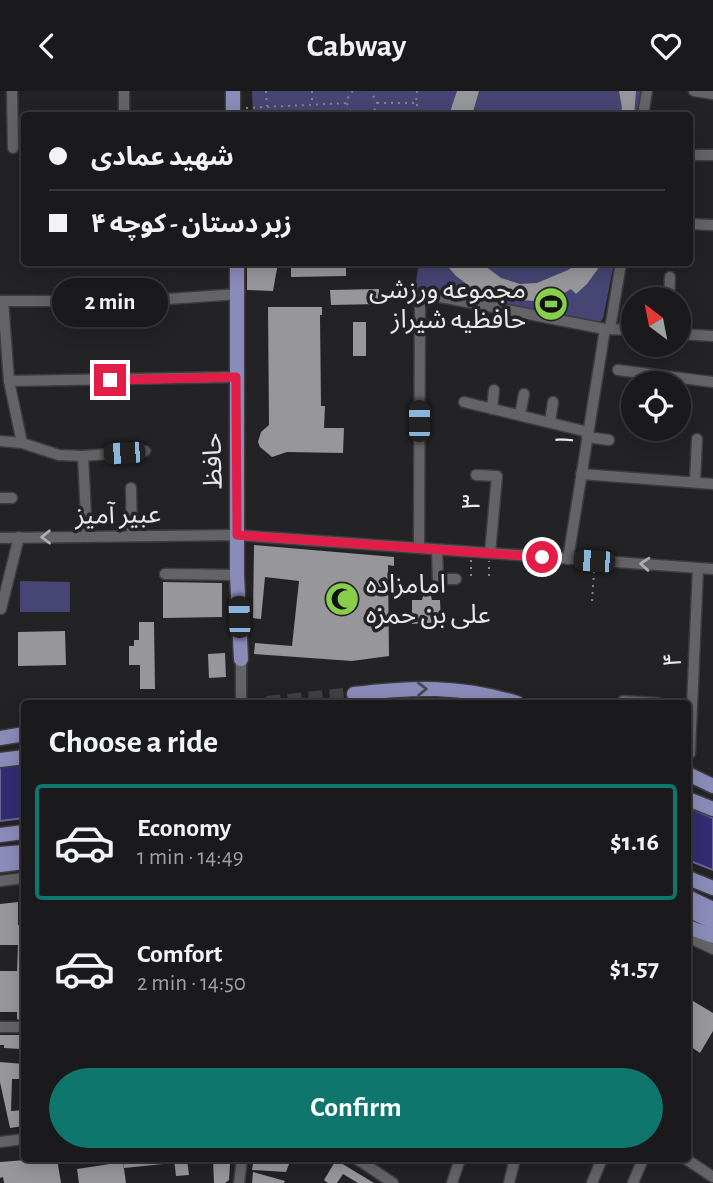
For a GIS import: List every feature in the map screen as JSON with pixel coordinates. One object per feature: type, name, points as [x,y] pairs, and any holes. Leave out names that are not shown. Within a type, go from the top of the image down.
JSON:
[{"type":"main road","points":[[233,91],[233,112]]},
{"type":"main road","name":"حافظ","points":[[237,266],[237,575],[241,659]]},
{"type":"main road","points":[[354,694],[429,688],[483,692],[508,700]]},
{"type":"main road","points":[[0,738],[21,734]]},
{"type":"main road","points":[[0,760],[21,757]]},
{"type":"main road","points":[[691,775],[713,786]]},
{"type":"main road","points":[[691,800],[713,809]]},
{"type":"main road","points":[[0,835],[21,832]]},
{"type":"main road","points":[[0,855],[21,852]]},
{"type":"main road","points":[[0,865],[21,862]]},
{"type":"main road","points":[[691,880],[713,888]]},
{"type":"main road","points":[[691,898],[713,909]]},
{"type":"main road","points":[[691,911],[713,922]]},
{"type":"main road","points":[[691,928],[713,936]]},
{"type":"street","points":[[12,91],[13,148]]},
{"type":"street","points":[[124,91],[124,112]]},
{"type":"street","points":[[644,112],[647,91]]},
{"type":"street","points":[[694,91],[713,95]]},
{"type":"street","points":[[697,155],[713,155]]},
{"type":"street","points":[[693,224],[713,225]]},
{"type":"street","name":"۱","points":[[568,559],[588,434],[620,266]]},
{"type":"street","points":[[670,277],[670,287]]},
{"type":"street","points":[[22,443],[15,412],[6,394],[9,381],[1,301],[139,301],[239,293]]},
{"type":"street","points":[[419,548],[420,293],[621,330]]},
{"type":"street","points":[[691,335],[713,336]]},
{"type":"street","points":[[618,370],[713,382]]},
{"type":"street","points":[[9,381],[236,377]]},
{"type":"street","points":[[492,409],[494,390]]},
{"type":"street","points":[[520,415],[524,394]]},
{"type":"street","points":[[464,402],[550,422],[609,440]]},
{"type":"street","points":[[550,422],[553,403]]},
{"type":"street","points":[[695,482],[697,439]]},
{"type":"street","points":[[0,441],[22,443],[59,455],[83,456],[145,451]]},
{"type":"street","points":[[83,456],[87,537]]},
{"type":"street","points":[[581,474],[713,484]]},
{"type":"street","name":"۳","points":[[476,475],[497,476],[489,553]]},
{"type":"street","points":[[131,488],[132,536]]},
{"type":"street","name":"عبیر آمیز","points":[[0,538],[237,535],[713,569]]},
{"type":"street","points":[[1,609],[19,537]]},
{"type":"street","points":[[437,549],[438,579],[456,579]]},
{"type":"street","name":"۴","points":[[690,700],[698,568]]},
{"type":"street","points":[[165,574],[237,575]]},
{"type":"street","points":[[241,659],[241,700]]},
{"type":"street","points":[[0,881],[21,879]]},
{"type":"street","points":[[691,938],[713,949]]},
{"type":"street","points":[[0,1027],[19,1027]]},
{"type":"street","points":[[0,1142],[21,1139]]},
{"type":"street","points":[[239,1183],[242,1162]]},
{"type":"street","points":[[361,1162],[388,1182]]},
{"type":"street","points":[[452,1183],[459,1162]]},
{"type":"street","points":[[509,1183],[514,1162]]},
{"type":"street","points":[[592,1183],[601,1162]]},
{"type":"street","points":[[633,1183],[642,1162]]},
{"type":"street","points":[[691,1162],[713,1177]]},
{"type":"path","points":[[267,91],[267,107]]},
{"type":"path","points":[[312,91],[312,105]]},
{"type":"path","points":[[350,112],[347,103],[353,91]]},
{"type":"path","points":[[371,91],[377,103],[374,112]]},
{"type":"path","points":[[417,91],[417,112]]},
{"type":"path","points":[[233,112],[267,107],[347,103]]},
{"type":"path","points":[[377,103],[416,103]]},
{"type":"path","points":[[471,552],[471,576]]},
{"type":"path","points":[[488,576],[489,553]]},
{"type":"path","points":[[592,601],[594,561]]},
{"type":"shaded area","points":[[252,91],[645,91],[642,112],[253,112]]},
{"type":"shaded area","name":"مجموعه ورزشی حافظیه شیراز","points":[[419,266],[613,266],[603,319],[597,324],[415,288]]},
{"type":"shaded area","points":[[20,581],[70,582],[70,612],[20,612]]},
{"type":"shaded area","points":[[21,764],[21,818],[0,821],[0,767]]},
{"type":"shaded area","points":[[691,808],[713,818],[713,870],[691,861]]},
{"type":"building","points":[[457,91],[479,91],[473,112],[450,112]]},
{"type":"building","points":[[619,91],[636,91],[634,112],[621,112]]},
{"type":"building","points":[[247,266],[277,266],[273,291],[247,290]]},
{"type":"building","points":[[291,266],[346,266],[346,276],[291,277]]},
{"type":"building","points":[[448,266],[485,266],[501,278],[520,284],[537,283],[574,266],[600,266],[576,294],[571,289],[559,296],[534,301],[495,298],[476,291]]},
{"type":"building","points":[[379,289],[379,304],[331,305],[330,290]]},
{"type":"building","points":[[268,307],[322,307],[321,406],[325,406],[324,428],[344,428],[343,453],[287,452],[272,457],[260,447],[258,442],[261,432],[269,425]]},
{"type":"building","points":[[353,322],[366,322],[366,356],[353,356]]},
{"type":"building","name":"امامزاده علی بن حمزه","points":[[254,545],[394,557],[394,566],[388,565],[389,656],[352,661],[254,654],[255,643],[292,646],[299,581],[265,577],[261,619],[253,618]]},
{"type":"building","points":[[163,582],[222,583],[222,617],[163,618]]},
{"type":"building","points":[[428,595],[432,600],[440,600],[441,622],[412,624],[412,600],[422,600],[423,596]]},
{"type":"building","points":[[139,622],[154,622],[155,689],[140,689],[140,665],[129,665],[129,646],[134,646],[134,640],[139,640]]},
{"type":"building","points":[[65,631],[66,665],[18,666],[18,632]]},
{"type":"building","points":[[225,653],[226,677],[209,678],[208,654]]},
{"type":"building","points":[[18,902],[18,925],[21,925],[21,1021],[17,1019],[17,1012],[0,1012],[0,971],[17,971],[18,945],[0,945],[0,904]]},
{"type":"building","points":[[691,1000],[713,1013],[713,1031],[700,1053],[691,1047]]},
{"type":"building","points":[[0,1035],[21,1035],[20,1049],[4,1048],[4,1045],[0,1045]]},
{"type":"building","points":[[0,1062],[21,1064],[21,1079],[12,1079],[11,1111],[21,1110],[21,1126],[10,1128],[0,1082]]},
{"type":"building","points":[[0,1162],[58,1162],[61,1183],[4,1183],[3,1177],[0,1178]]},
{"type":"building","points":[[123,1162],[163,1162],[163,1164],[124,1168]]},
{"type":"building","points":[[123,1162],[126,1183],[79,1183],[77,1169]]},
{"type":"building","points":[[174,1162],[187,1162],[189,1175],[176,1176]]},
{"type":"building","points":[[213,1162],[229,1162],[229,1180],[225,1183],[214,1183]]},
{"type":"building","points":[[290,1162],[286,1172],[252,1170],[253,1164]]},
{"type":"building","points":[[335,1162],[339,1162],[374,1183],[358,1183],[343,1174],[337,1183],[324,1180]]},
{"type":"building","points":[[253,1172],[285,1181],[252,1183]]},
{"type":"tunnel","points":[[296,700],[354,694]]},
{"type":"place","name":"مجموعه ورزشی حافظیه شیراز","points":[[551,304]]},
{"type":"place","name":"امامزاده علی بن حمزه","points":[[342,599]]},
{"type":"route","points":[[110,380],[236,377],[237,535],[542,557]]}]
